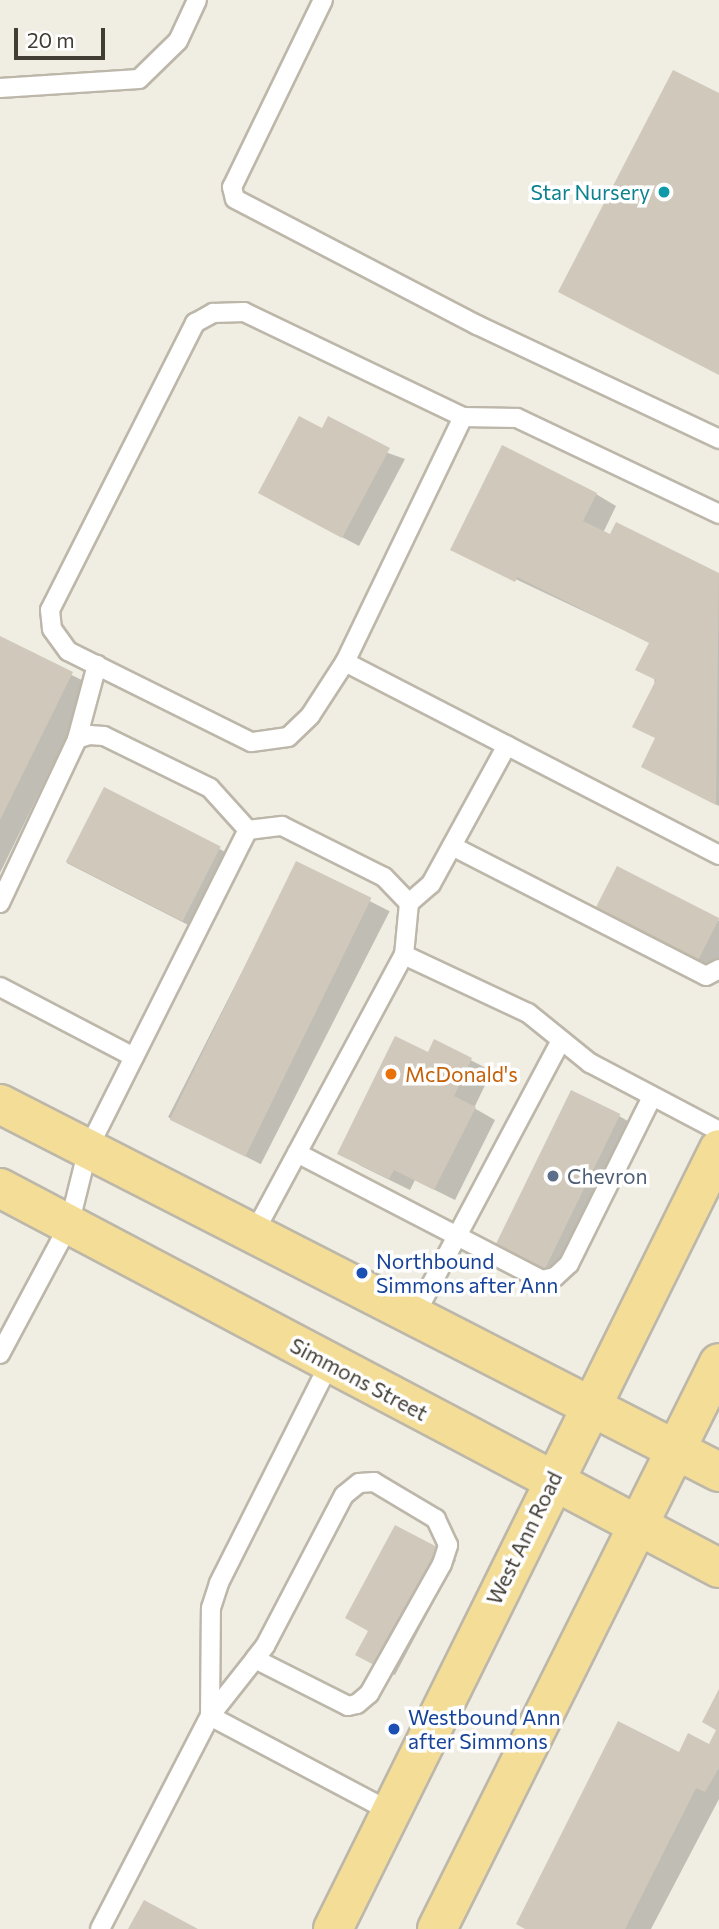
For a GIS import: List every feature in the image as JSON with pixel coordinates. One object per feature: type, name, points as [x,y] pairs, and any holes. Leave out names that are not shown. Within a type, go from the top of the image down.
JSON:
[{"type":"main road","points":[[0,1104],[719,1472]]},
{"type":"main road","name":"West Ann Road","points":[[333,1929],[551,1483],[719,1149]]},
{"type":"main road","name":"Simmons Street","points":[[0,1188],[551,1483],[719,1568]]},
{"type":"main road","points":[[438,1929],[719,1363]]},
{"type":"lane","points":[[0,88],[139,79],[178,41],[197,0]]},
{"type":"lane","points":[[323,0],[232,187],[235,199],[477,324],[719,439]]},
{"type":"lane","points":[[463,417],[345,662],[310,716],[288,737],[276,742],[251,742],[68,651],[52,629],[50,610],[195,323],[213,313],[244,312],[463,417],[517,418],[719,513]]},
{"type":"lane","points":[[345,662],[719,855]]},
{"type":"lane","points":[[0,903],[77,739],[97,665]]},
{"type":"lane","points":[[77,739],[104,736],[211,788],[248,830]]},
{"type":"lane","points":[[254,1233],[404,955],[409,903],[431,884],[507,745]]},
{"type":"lane","points":[[248,830],[282,826],[384,877],[409,903]]},
{"type":"lane","points":[[0,1354],[69,1225],[88,1149],[248,830]]},
{"type":"lane","points":[[452,846],[706,976],[719,969]]},
{"type":"lane","points":[[404,955],[527,1013],[590,1063],[651,1099],[719,1131]]},
{"type":"lane","points":[[0,988],[134,1057]]},
{"type":"lane","points":[[415,1315],[561,1040]]},
{"type":"lane","points":[[297,1153],[542,1280],[555,1278],[569,1264],[651,1099]]},
{"type":"lane","points":[[210,1716],[211,1608],[219,1583],[329,1364]]},
{"type":"lane","points":[[100,1929],[210,1716],[255,1659],[344,1495],[359,1483],[374,1482],[436,1519],[447,1545],[442,1564],[369,1694],[348,1706],[255,1659]]},
{"type":"lane","points":[[210,1716],[391,1812]]},
{"type":"building","name":"Star Nursery","points":[[673,70],[719,93],[719,375],[558,292]]},
{"type":"building","points":[[299,416],[322,428],[328,416],[390,448],[342,538],[258,493]]},
{"type":"building","points":[[502,445],[597,493],[583,521],[610,534],[616,522],[719,573],[716,805],[641,767],[655,738],[632,727],[656,680],[635,670],[649,643],[517,577],[515,582],[450,550]]},
{"type":"building","points":[[0,636],[73,672],[0,820]]},
{"type":"building","points":[[104,787],[221,846],[183,921],[66,862]]},
{"type":"building","points":[[296,861],[371,898],[245,1157],[170,1120]]},
{"type":"building","points":[[617,866],[719,918],[698,961],[595,909]]},
{"type":"building","points":[[395,1036],[428,1052],[434,1039],[472,1058],[454,1096],[476,1107],[434,1190],[394,1170],[389,1179],[337,1154]]},
{"type":"building","points":[[571,1090],[620,1114],[542,1274],[493,1250]]},
{"type":"building","points":[[395,1525],[441,1549],[378,1667],[355,1655],[368,1631],[345,1618]]},
{"type":"building","points":[[719,1689],[719,1768],[705,1792],[696,1788],[625,1929],[525,1929],[516,1924],[618,1721],[679,1752],[688,1733],[709,1744],[716,1730],[702,1722]]},
{"type":"building","points":[[144,1900],[198,1929],[128,1929]]},
{"type":"place","name":"Star Nursery","points":[[664,192]]},
{"type":"place","name":"McDonald's","points":[[391,1074]]},
{"type":"place","name":"Chevron","points":[[553,1176]]},
{"type":"place","name":"Northbound Simmons after Ann","points":[[362,1273]]},
{"type":"place","name":"Westbound Ann after Simmons","points":[[394,1729]]}]
